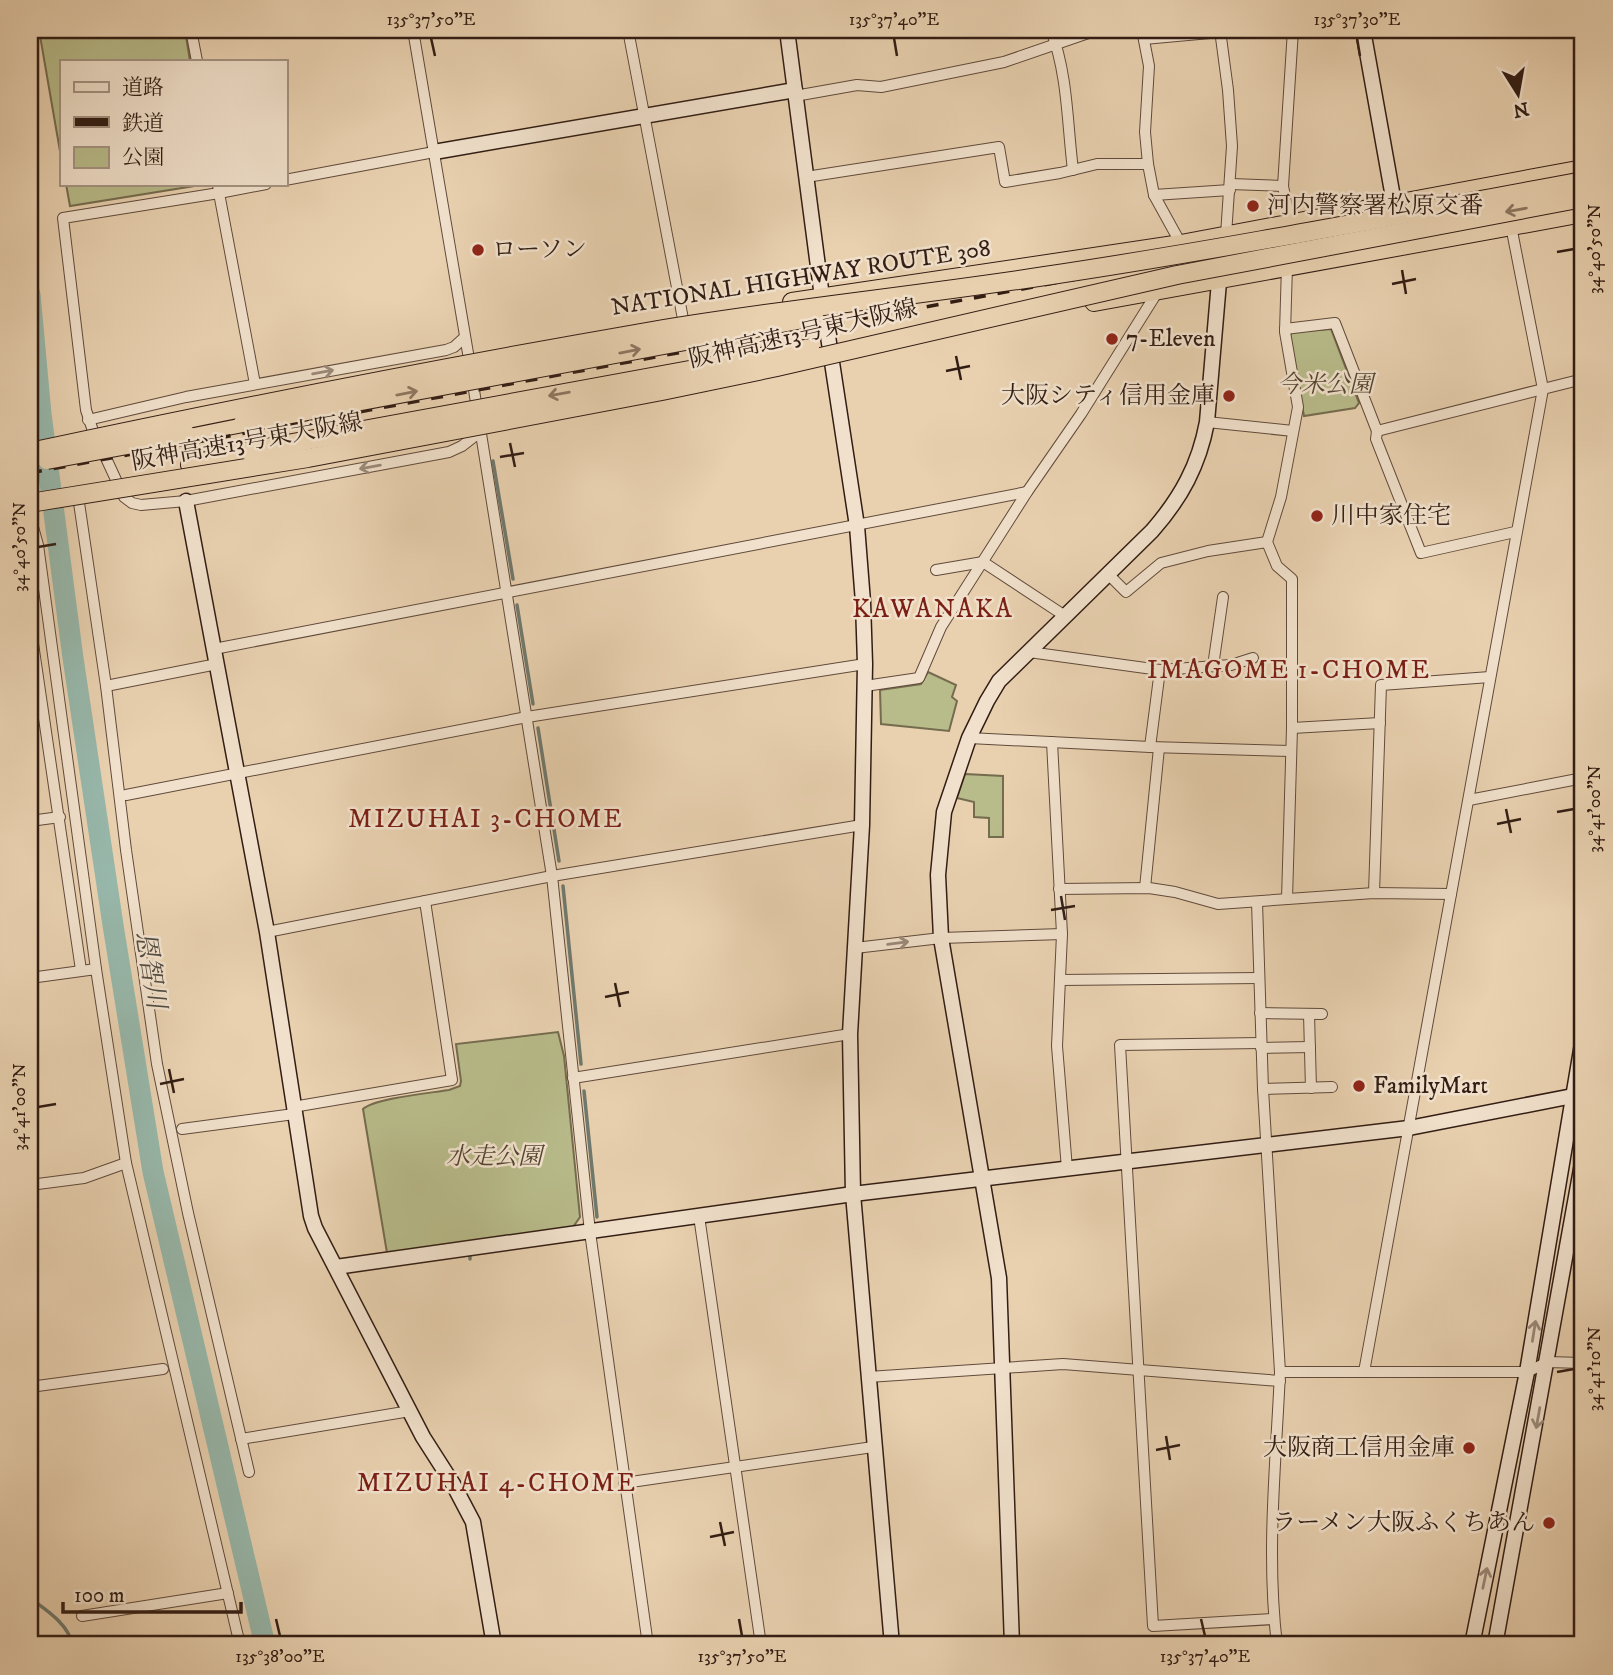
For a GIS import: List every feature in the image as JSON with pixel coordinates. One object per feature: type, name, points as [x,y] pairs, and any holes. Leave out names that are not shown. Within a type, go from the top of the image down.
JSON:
[{"type":"highway","name":"NATIONAL HIGHWAY ROUTE 308","points":[[30,451],[184,425],[431,360],[469,359],[683,319],[1181,244],[1583,169]]},
{"type":"highway","name":"阪神高速13号東大阪線","points":[[30,451],[283,399],[649,332],[767,312],[1043,277],[1583,181]]},
{"type":"highway","name":"阪神高速13号東大阪線","points":[[30,506],[308,458],[777,368],[996,315],[1261,257],[1583,198]]},
{"type":"highway","points":[[54,499],[82,485],[192,473],[282,468],[480,432],[700,389],[982,323],[1287,265],[1583,213]]},
{"type":"highway","points":[[30,464],[184,425],[243,423],[1043,277]]},
{"type":"highway","points":[[30,506],[192,473],[249,451],[996,315]]},
{"type":"street","points":[[191,30],[197,60]]},
{"type":"street","points":[[413,30],[552,876],[590,1232],[648,1645]]},
{"type":"street","points":[[628,30],[683,319]]},
{"type":"street","points":[[787,30],[822,297],[857,526],[865,686],[862,825],[850,1034],[853,1194],[889,1644]]},
{"type":"street","points":[[1051,30],[1068,97],[1073,170]]},
{"type":"street","points":[[287,180],[645,116],[856,85],[881,88],[1004,62],[1097,30]]},
{"type":"street","points":[[1290,223],[1283,186],[1293,30]]},
{"type":"street","points":[[1363,30],[1394,203]]},
{"type":"street","points":[[1012,1645],[1000,1367],[999,1278],[941,938],[938,875],[944,812],[969,738],[999,681],[1165,516],[1183,490],[1203,445],[1231,187],[1231,132],[1221,31],[1143,35],[1149,66],[1145,132],[1148,164],[1154,195],[1181,244]]},
{"type":"street","points":[[806,177],[999,147],[1005,182],[1097,164],[1148,164]]},
{"type":"street","points":[[242,186],[219,188],[63,218],[88,420],[125,498],[141,505],[186,501],[449,452],[480,432]]},
{"type":"street","points":[[1154,195],[1231,187],[1283,186]]},
{"type":"street","points":[[219,188],[256,384]]},
{"type":"street","points":[[1364,1372],[1542,389],[1511,226]]},
{"type":"street","points":[[1287,265],[1285,329],[1298,407],[1281,497],[1267,542],[1277,566],[1292,579],[1292,728],[1287,899]]},
{"type":"street","points":[[865,686],[919,678],[942,627],[1158,290]]},
{"type":"street","points":[[1285,329],[1335,323],[1377,431],[1376,439],[1421,553],[1516,532]]},
{"type":"street","points":[[88,420],[256,384],[431,360],[465,337]]},
{"type":"street","points":[[1377,431],[1583,379]]},
{"type":"street","points":[[1207,422],[1293,431]]},
{"type":"street","points":[[214,649],[1027,492]]},
{"type":"street","points":[[78,496],[158,1064],[188,1213],[249,1472]]},
{"type":"street","points":[[186,501],[267,932],[311,1216],[410,1411],[473,1522],[495,1645]]},
{"type":"street","points":[[30,506],[126,1163],[240,1645]]},
{"type":"street","points":[[1108,574],[1126,592],[1161,563],[1208,551],[1267,542]]},
{"type":"street","points":[[936,570],[983,562],[1065,616]]},
{"type":"street","points":[[1213,666],[1223,597]]},
{"type":"street","points":[[30,622],[33,659],[60,817],[81,970]]},
{"type":"street","points":[[1029,652],[1160,670],[1231,665],[1253,658]]},
{"type":"street","points":[[106,686],[217,664]]},
{"type":"street","points":[[126,795],[527,718],[865,664]]},
{"type":"street","points":[[1145,888],[1160,670]]},
{"type":"street","points":[[1374,893],[1381,685],[1490,677]]},
{"type":"street","points":[[1292,728],[1380,723]]},
{"type":"street","points":[[969,738],[1154,748],[1291,751]]},
{"type":"street","points":[[1052,742],[1062,934],[1057,1046],[1067,1169]]},
{"type":"street","points":[[1469,800],[1583,778]]},
{"type":"street","points":[[30,821],[60,817]]},
{"type":"street","points":[[267,932],[552,876],[862,825]]},
{"type":"street","points":[[1059,889],[1145,888],[1175,892],[1218,904],[1374,893],[1451,894]]},
{"type":"street","points":[[182,1129],[452,1080],[425,901]]},
{"type":"street","points":[[1257,902],[1263,1089],[1280,1377],[1272,1508],[1277,1645]]},
{"type":"street","points":[[855,948],[941,938],[1062,934]]},
{"type":"street","points":[[30,978],[96,969]]},
{"type":"street","points":[[1060,980],[1259,978]]},
{"type":"street","points":[[1260,1013],[1322,1014]]},
{"type":"street","points":[[1309,1014],[1311,1088]]},
{"type":"street","points":[[573,1078],[850,1034]]},
{"type":"street","points":[[1472,1645],[1527,1372],[1578,1095],[1583,1038]]},
{"type":"street","points":[[1274,1619],[1153,1626],[1120,1045],[1310,1047]]},
{"type":"street","points":[[1263,1089],[1332,1087]]},
{"type":"street","points":[[337,1267],[853,1194],[1409,1128],[1578,1095]]},
{"type":"street","points":[[1495,1645],[1583,1158]]},
{"type":"street","points":[[30,1185],[84,1178],[126,1163]]},
{"type":"street","points":[[699,1216],[761,1645]]},
{"type":"street","points":[[867,1377],[1063,1364],[1280,1377],[1364,1372],[1527,1372],[1548,1362],[1583,1363]]},
{"type":"street","points":[[30,1387],[163,1369]]},
{"type":"street","points":[[241,1439],[410,1411]]},
{"type":"street","points":[[624,1483],[873,1447]]},
{"type":"street","points":[[82,1616],[228,1593]]},
{"type":"green space","points":[[39,30],[185,30],[190,60],[60,60],[60,151]]},
{"type":"green space","points":[[66,186],[195,186],[70,206]]},
{"type":"green space","name":"今米公園","points":[[1331,329],[1359,403],[1355,408],[1304,416],[1289,337],[1292,332]]},
{"type":"green space","points":[[928,672],[956,685],[952,697],[957,701],[949,731],[881,724],[880,690],[921,684]]},
{"type":"green space","points":[[965,774],[1003,776],[1003,837],[989,837],[989,818],[974,817],[974,802],[957,798]]},
{"type":"green space","name":"水走公園","points":[[558,1032],[564,1056],[580,1217],[573,1227],[387,1253],[363,1109],[391,1099],[460,1086],[456,1044]]},
{"type":"waterway","name":"恩智川","points":[[30,294],[41,414],[73,658],[153,1172],[265,1645]]},
{"type":"waterway","points":[[493,461],[513,579]]},
{"type":"waterway","points":[[517,605],[533,704]]},
{"type":"waterway","points":[[538,728],[559,861]]},
{"type":"waterway","points":[[563,886],[581,1064]]},
{"type":"waterway","points":[[584,1091],[597,1217]]},
{"type":"waterway","points":[[30,1598],[62,1624],[72,1645]]},
{"type":"railway","points":[[30,473],[1583,185]]},
{"type":"place","name":"河内警察署松原交番","points":[[1253,206]]},
{"type":"place","name":"ローソン","points":[[478,250]]},
{"type":"place","name":"7-Eleven","points":[[1112,339]]},
{"type":"place","name":"大阪シティ信用金庫","points":[[1229,396]]},
{"type":"place","name":"川中家住宅","points":[[1317,516]]},
{"type":"place","name":"FamilyMart","points":[[1359,1086]]},
{"type":"place","name":"大阪商工信用金庫","points":[[1469,1448]]},
{"type":"place","name":"ラーメン大阪ふくちあん","points":[[1549,1523]]},
{"type":"district","name":"KAWANAKA","points":[[933,609]]},
{"type":"district","name":"IMAGOME 1-CHOME","points":[[1289,670]]},
{"type":"district","name":"MIZUHAI 3-CHOME","points":[[486,819]]},
{"type":"district","name":"MIZUHAI 4-CHOME","points":[[497,1483]]}]
